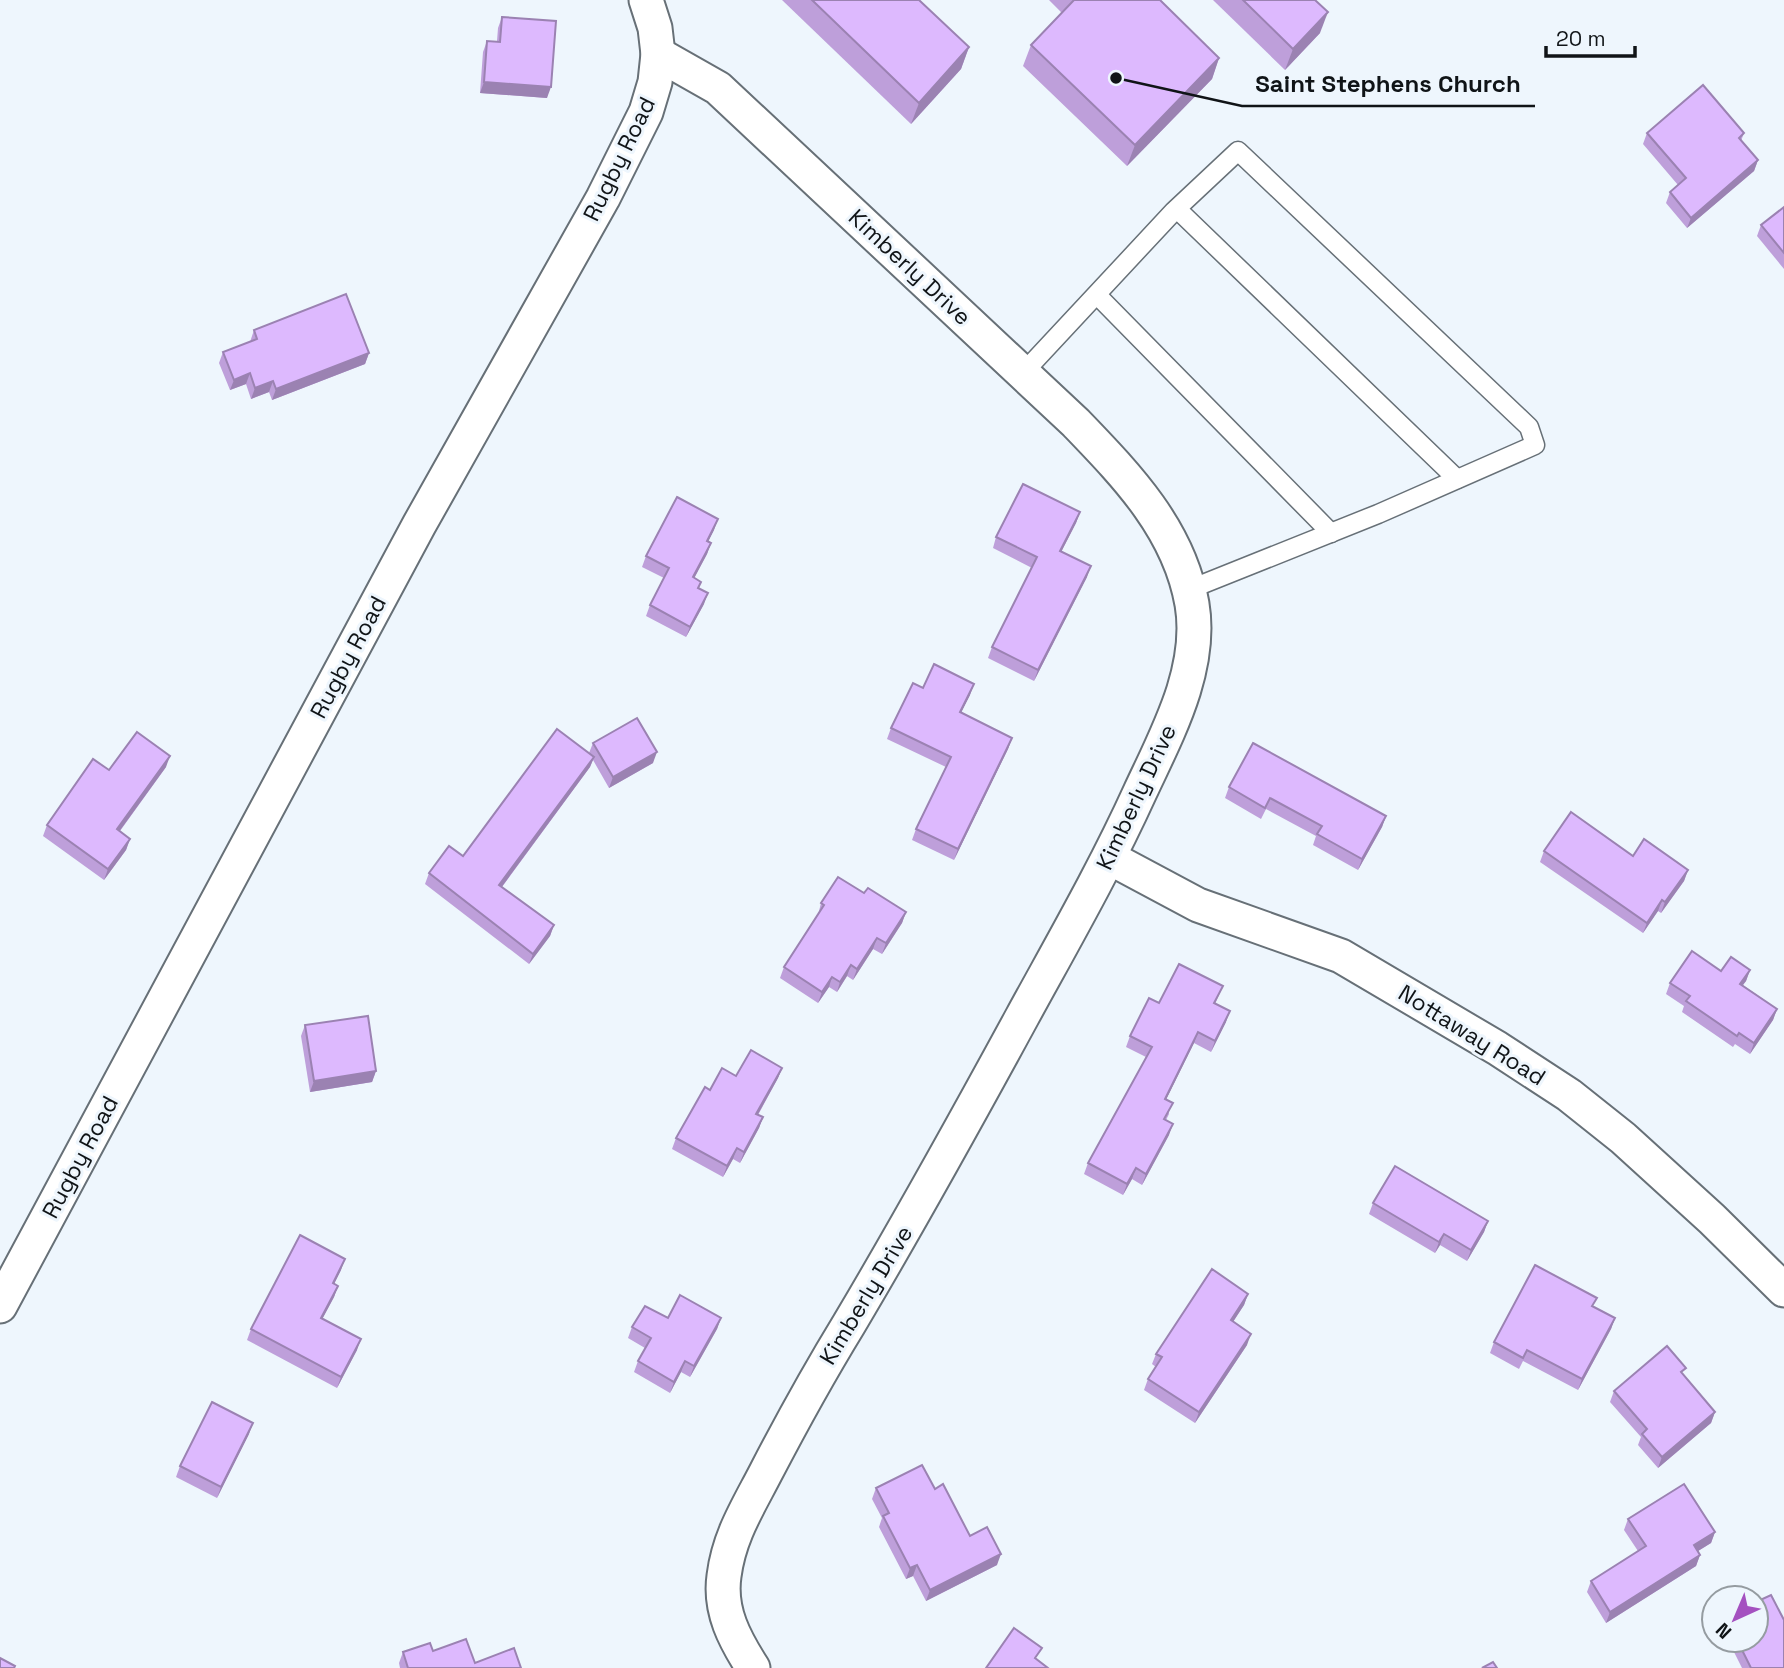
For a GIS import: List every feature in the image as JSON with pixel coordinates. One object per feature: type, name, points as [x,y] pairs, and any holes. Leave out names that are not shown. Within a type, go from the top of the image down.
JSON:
[{"type":"street","name":"Rugby Road","points":[[0,1306],[419,525],[603,198],[646,112],[655,82],[658,54],[655,28],[646,0]]},
{"type":"street","name":"Kimberly Drive","points":[[658,54],[718,88],[1076,422],[1125,473],[1152,508],[1181,562],[1192,606],[1193,653],[1185,684],[1169,730],[1110,858],[907,1227],[804,1399],[733,1535],[723,1579],[725,1609],[735,1641],[752,1668]]},
{"type":"street","name":"Nottaway Road","points":[[1110,858],[1198,905],[1341,956],[1497,1048],[1569,1096],[1623,1139],[1712,1219],[1784,1290]]},
{"type":"lane","points":[[1023,373],[1177,209],[1238,151],[1529,427],[1535,446],[1331,533],[1188,590]]},
{"type":"lane","points":[[1177,209],[1457,479]]},
{"type":"lane","points":[[1097,295],[1331,533]]},
{"type":"building","points":[[812,0],[919,0],[969,47],[919,103]]},
{"type":"building","points":[[1074,0],[1160,0],[1219,58],[1135,145],[1031,45]]},
{"type":"building","points":[[1243,0],[1315,0],[1328,12],[1293,49]]},
{"type":"building","points":[[502,17],[556,21],[551,87],[484,82],[487,41],[500,42]]},
{"type":"building","points":[[1703,85],[1744,133],[1739,138],[1758,160],[1691,218],[1670,192],[1686,178],[1647,133]]},
{"type":"building","points":[[1784,207],[1784,253],[1761,225]]},
{"type":"building","points":[[346,294],[369,353],[276,389],[273,381],[255,388],[250,373],[234,380],[223,352],[257,339],[254,330]]},
{"type":"building","points":[[1023,484],[1080,512],[1060,551],[1091,566],[1038,670],[992,647],[1037,557],[996,537]]},
{"type":"building","points":[[677,497],[718,519],[707,541],[711,543],[693,577],[701,582],[698,588],[708,593],[690,627],[650,605],[669,568],[646,556]]},
{"type":"building","points":[[934,664],[974,684],[960,712],[1012,738],[958,849],[916,829],[951,757],[891,728],[913,683],[923,688]]},
{"type":"building","points":[[637,718],[657,752],[613,777],[593,743]]},
{"type":"building","points":[[557,729],[594,757],[499,885],[554,925],[533,954],[429,873],[449,846],[463,856]]},
{"type":"building","points":[[137,732],[170,756],[117,829],[130,839],[108,869],[47,825],[93,759],[109,770]]},
{"type":"building","points":[[1253,743],[1386,816],[1362,859],[1317,834],[1322,826],[1270,798],[1265,808],[1229,787]]},
{"type":"building","points":[[1571,812],[1633,856],[1644,839],[1688,870],[1665,902],[1662,900],[1647,923],[1544,851]]},
{"type":"building","points":[[838,877],[864,893],[868,888],[906,912],[886,943],[877,938],[857,969],[851,965],[840,982],[832,977],[822,992],[784,967],[824,905],[821,903]]},
{"type":"building","points":[[1692,951],[1721,971],[1731,957],[1750,970],[1740,984],[1777,1009],[1754,1043],[1739,1033],[1737,1036],[1686,1001],[1690,996],[1670,983]]},
{"type":"building","points":[[1179,964],[1223,986],[1214,1003],[1230,1011],[1215,1041],[1198,1032],[1165,1099],[1173,1103],[1164,1119],[1173,1124],[1146,1174],[1136,1168],[1127,1184],[1088,1163],[1152,1047],[1130,1036],[1149,998],[1159,1003]]},
{"type":"building","points":[[368,1016],[376,1071],[314,1081],[305,1025]]},
{"type":"building","points":[[751,1050],[782,1068],[756,1114],[763,1117],[744,1152],[737,1148],[727,1166],[676,1138],[705,1087],[710,1090],[722,1068],[736,1076]]},
{"type":"building","points":[[1395,1166],[1488,1221],[1471,1250],[1444,1234],[1439,1242],[1373,1203]]},
{"type":"building","points":[[300,1235],[345,1259],[333,1283],[338,1286],[321,1318],[361,1339],[341,1377],[251,1329]]},
{"type":"building","points":[[1535,1265],[1597,1298],[1592,1306],[1615,1318],[1582,1379],[1527,1350],[1523,1358],[1494,1342]]},
{"type":"building","points":[[1212,1269],[1248,1294],[1231,1320],[1251,1334],[1199,1412],[1148,1379],[1162,1357],[1156,1354]]},
{"type":"building","points":[[680,1295],[721,1318],[694,1366],[685,1361],[674,1382],[638,1361],[651,1338],[632,1327],[645,1306],[668,1318]]},
{"type":"building","points":[[1667,1346],[1686,1368],[1681,1372],[1715,1412],[1662,1457],[1642,1434],[1647,1429],[1614,1391]]},
{"type":"building","points":[[212,1402],[253,1423],[221,1487],[180,1466]]},
{"type":"building","points":[[922,1465],[935,1489],[943,1484],[970,1536],[987,1527],[1001,1554],[930,1590],[917,1565],[910,1568],[883,1516],[889,1513],[876,1488]]},
{"type":"building","points":[[1684,1484],[1715,1532],[1694,1545],[1700,1555],[1610,1612],[1591,1581],[1646,1546],[1628,1519]]},
{"type":"building","points":[[1770,1595],[1784,1620],[1784,1668],[1751,1668],[1744,1654],[1770,1654]]},
{"type":"building","points":[[1014,1628],[1042,1648],[1035,1658],[1048,1668],[986,1668]]},
{"type":"building","points":[[466,1639],[475,1663],[514,1648],[521,1668],[408,1668],[403,1652],[430,1643],[433,1651]]},
{"type":"building","points":[[0,1658],[15,1666],[14,1668],[0,1668]]},
{"type":"building","points":[[1493,1662],[1497,1668],[1482,1668]]},
{"type":"place","name":"Saint Stephens Church","points":[[1116,78]]}]
